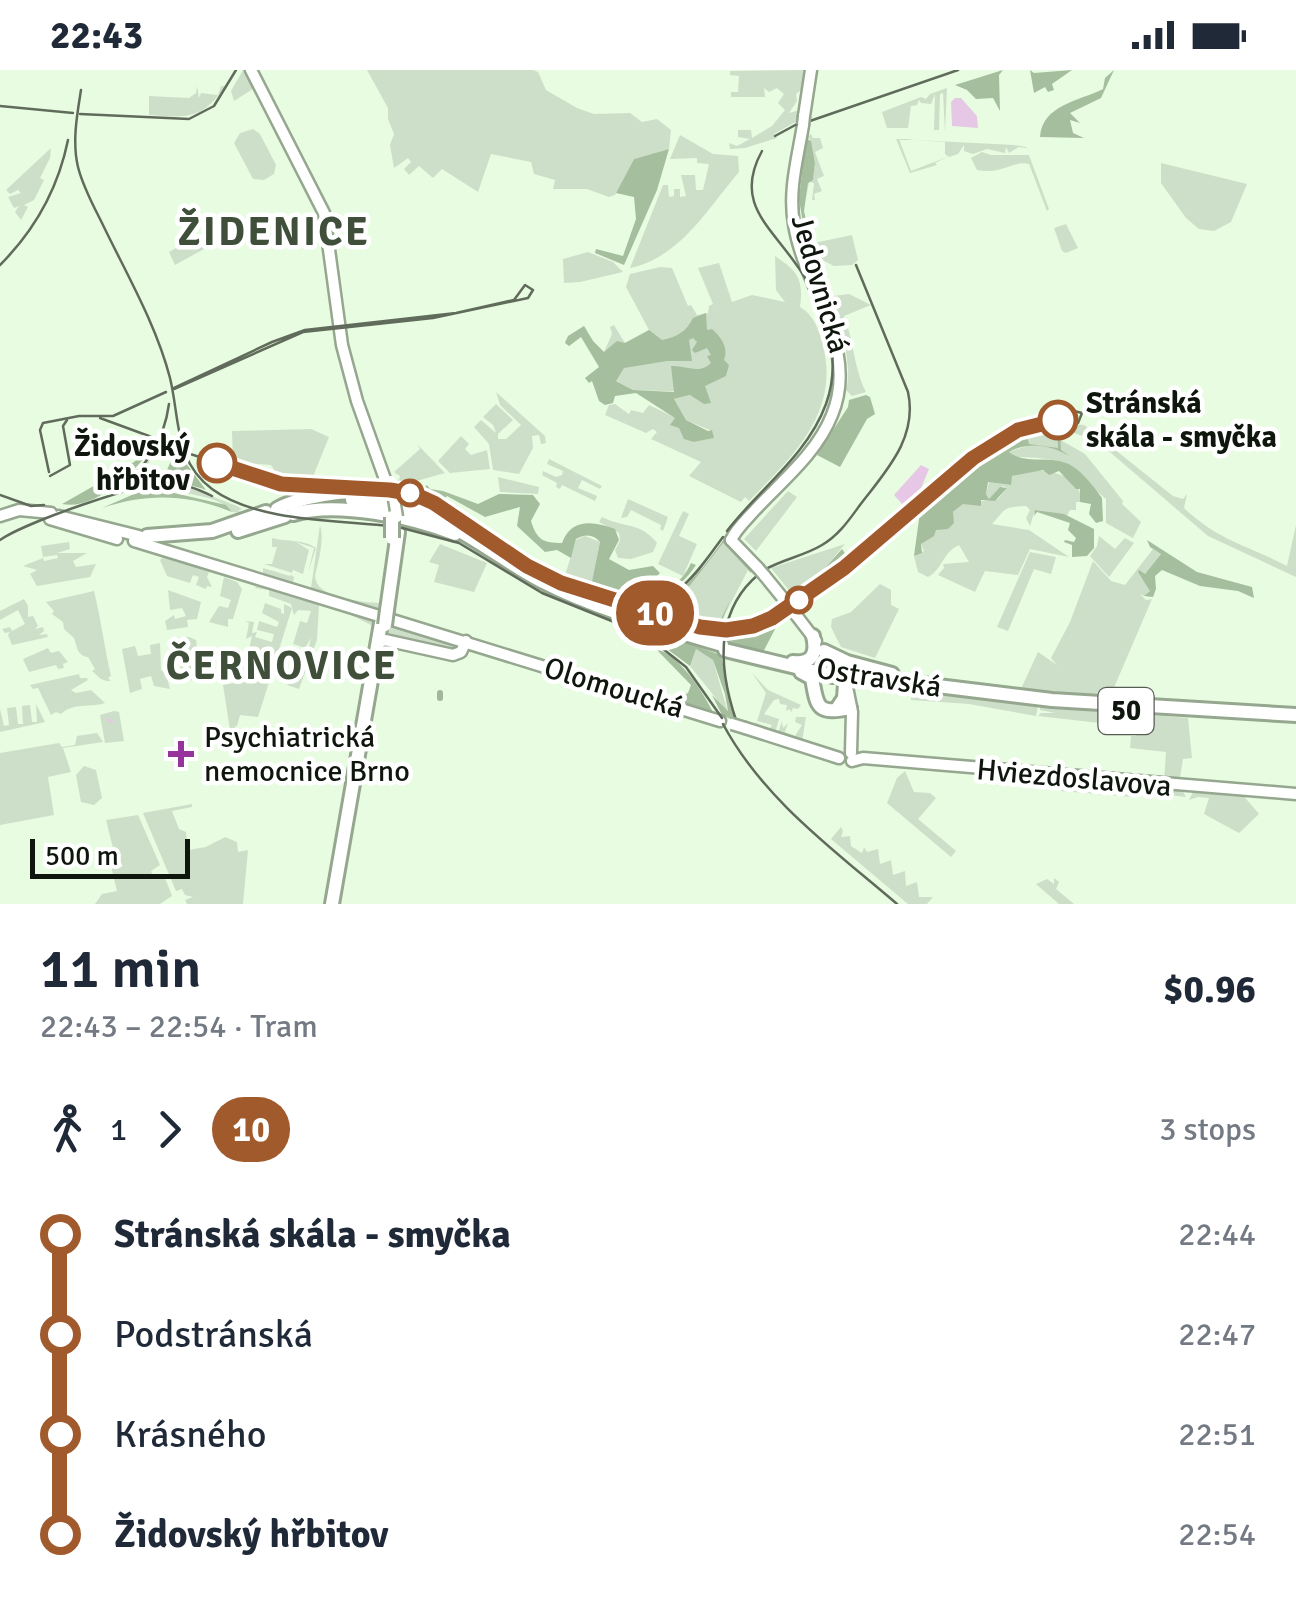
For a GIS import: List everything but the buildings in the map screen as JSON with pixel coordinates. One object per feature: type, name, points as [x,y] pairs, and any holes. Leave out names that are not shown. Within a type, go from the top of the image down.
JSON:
[{"type":"highway","points":[[146,540],[224,535],[303,498],[347,493],[393,507],[500,557]]},
{"type":"highway","name":"Ostravská","points":[[278,512],[324,498],[393,507],[445,521],[500,557],[562,590],[724,648],[789,667],[1034,701]]},
{"type":"highway","points":[[278,512],[420,505],[454,522],[500,557]]},
{"type":"highway","points":[[334,904],[385,631],[393,507]]},
{"type":"highway","name":"50","points":[[764,659],[806,662],[818,644]]},
{"type":"highway","name":"50","points":[[818,644],[841,675]]},
{"type":"highway","name":"Ostravská","points":[[764,659],[841,675],[1034,701]]},
{"type":"highway","points":[[789,667],[810,676],[814,691],[818,705],[846,713],[841,675],[822,680],[814,691]]},
{"type":"highway","name":"50","points":[[1034,701],[1296,716]]},
{"type":"main road","points":[[254,70],[324,214],[340,327],[393,507]]},
{"type":"main road","name":"Jedovnická","points":[[801,245],[796,204],[811,70]]},
{"type":"main road","points":[[264,90],[318,187],[334,234],[340,327]]},
{"type":"main road","name":"Jedovnická","points":[[803,124],[792,204],[801,245],[838,351],[838,396],[818,441],[731,540],[761,571],[818,644]]},
{"type":"main road","points":[[789,137],[797,139],[798,147]]},
{"type":"main road","points":[[0,518],[18,510],[83,520],[176,552]]},
{"type":"main road","points":[[48,515],[104,536],[146,540],[176,552]]},
{"type":"main road","name":"Olomoucká","points":[[176,552],[385,631],[450,636],[745,728],[847,755]]},
{"type":"main road","points":[[385,631],[454,655],[471,647],[484,647]]},
{"type":"main road","points":[[450,636],[459,645],[454,655]]},
{"type":"main road","points":[[454,655],[466,641]]},
{"type":"main road","points":[[841,675],[851,698],[846,713],[847,755]]},
{"type":"main road","name":"Hviezdoslavova","points":[[847,755],[1296,794]]},
{"type":"green space","points":[[243,70],[249,70],[256,87],[234,101],[231,91]]},
{"type":"green space","points":[[367,70],[533,70],[538,72],[546,90],[577,108],[594,114],[630,113],[642,122],[657,119],[671,130],[669,149],[634,159],[615,195],[609,197],[587,189],[553,189],[555,180],[534,174],[531,162],[491,154],[478,192],[442,169],[433,178],[419,166],[409,175],[404,169],[411,162],[408,158],[394,168],[390,145],[394,134],[388,108]]},
{"type":"green space","points":[[808,70],[806,86],[796,94],[797,101],[789,113],[800,110],[799,120],[774,134],[777,138],[730,149],[729,143],[737,146],[750,139],[738,137],[738,130],[751,130],[752,138],[772,126],[785,110],[778,103],[784,94],[777,88],[769,92],[764,88],[765,97],[731,97],[731,92],[738,92],[739,76],[730,75],[730,71]]},
{"type":"green space","points":[[1003,70],[999,75],[1000,111],[993,98],[976,99],[955,85]]},
{"type":"green space","points":[[1030,70],[1072,70],[1052,84],[1054,90],[1048,92],[1045,87],[1034,93]]},
{"type":"green space","points":[[1114,70],[1101,98],[1070,113],[1080,123],[1070,120],[1073,133],[1084,138],[1040,137],[1042,126],[1054,111],[1103,89],[1105,78]]},
{"type":"green space","points":[[197,86],[199,98],[201,93],[218,95],[194,114],[175,116],[149,115],[149,96],[189,98],[196,93]]},
{"type":"green space","points":[[947,88],[945,132],[943,93],[939,130],[934,130],[935,94],[931,104],[919,100],[911,106],[908,128],[887,128],[882,112],[921,97],[926,99],[930,94]]},
{"type":"green space","points":[[253,129],[260,134],[276,165],[274,174],[264,180],[253,179],[234,143],[240,133]]},
{"type":"green space","points":[[811,134],[820,138],[823,148],[815,152],[824,176],[817,179],[822,191],[814,194],[815,200],[812,200],[814,183],[809,182],[806,199],[808,182],[813,180],[815,163],[810,139],[806,138]]},
{"type":"green space","points":[[680,135],[713,154],[738,156],[739,172],[679,242],[664,254],[630,268],[663,185],[668,185],[669,197],[674,196],[674,189],[680,189],[680,197],[686,196],[681,175],[695,175],[696,190],[703,190],[709,164],[697,163],[697,158],[670,159]]},
{"type":"green space","points":[[806,138],[811,141],[815,163],[804,211],[814,238],[806,242],[799,199]]},
{"type":"green space","points":[[896,139],[911,171],[947,157],[937,165],[910,173]]},
{"type":"green space","points":[[910,140],[1014,145],[1026,147],[1029,153],[1019,147],[1009,153],[1006,147],[1005,153],[987,149],[973,154],[964,151],[964,145],[958,154],[949,157],[945,154],[945,142]]},
{"type":"green space","points":[[51,148],[40,178],[44,180],[34,200],[24,205],[28,207],[21,220],[15,212],[19,206],[14,208],[8,197],[21,193],[18,190],[10,194],[6,190]]},
{"type":"green space","points":[[669,149],[657,190],[624,265],[595,253],[596,249],[623,256],[636,219],[634,197],[616,193],[634,159]]},
{"type":"green space","points":[[982,152],[1029,155],[1049,209],[1029,164],[977,170],[971,158]]},
{"type":"green space","points":[[1161,163],[1247,184],[1231,222],[1214,231],[1199,229],[1186,218],[1161,183]]},
{"type":"green space","points":[[1066,224],[1078,248],[1066,253],[1054,228]]},
{"type":"green space","points":[[852,235],[858,260],[852,265],[834,266],[824,261],[820,269],[833,296],[849,294],[871,305],[844,316],[866,392],[852,396],[846,390],[843,339],[809,252],[814,243]]},
{"type":"green space","points":[[197,236],[204,249],[175,265],[169,252]]},
{"type":"green space","points":[[588,252],[613,262],[623,272],[564,283],[563,259]]},
{"type":"green space","points":[[775,256],[797,276],[800,307],[820,334],[825,392],[809,432],[796,450],[749,501],[745,497],[741,502],[689,476],[701,462],[651,439],[657,432],[653,429],[646,433],[605,415],[609,405],[615,404],[629,414],[631,410],[643,413],[649,405],[676,418],[679,428],[694,442],[713,438],[712,431],[686,420],[674,399],[691,395],[712,380],[726,376],[728,366],[694,392],[633,390],[604,374],[581,336],[569,346],[565,341],[584,326],[604,352],[612,334],[610,327],[614,325],[625,343],[649,330],[626,287],[630,274],[660,267],[672,268],[688,306],[697,315],[708,313],[713,304],[698,268],[719,263],[732,302],[752,295],[785,302],[776,290]]},
{"type":"green space","points":[[706,313],[707,330],[712,329],[721,339],[726,351],[724,360],[729,365],[726,376],[705,386],[711,403],[704,404],[690,395],[674,399],[686,420],[712,430],[714,438],[694,442],[684,439],[679,428],[670,425],[675,418],[636,393],[615,396],[613,403],[605,405],[599,401],[592,381],[589,383],[585,378],[599,367],[581,337],[569,346],[565,343],[568,336],[584,326],[604,352],[617,341],[625,343],[649,330],[662,340],[672,337],[685,330],[693,318]],"holes":[[[689,340],[697,342],[692,350],[695,353],[707,348],[711,363],[697,369],[671,366],[674,392],[633,390],[616,381],[624,368],[692,361]]]},
{"type":"green space","points":[[496,392],[545,436],[546,443],[541,444],[539,435],[532,436],[533,448],[519,474],[493,470],[489,444],[474,427],[481,420],[496,433],[483,417],[496,404],[513,420],[498,434],[498,439],[506,439],[521,425],[500,405]]},
{"type":"green space","points":[[866,395],[875,414],[867,419],[840,467],[817,455],[849,400]]},
{"type":"green space","points":[[1053,423],[1084,425],[1173,496],[1183,499],[1187,494],[1184,508],[1209,528],[1287,566],[1296,525],[1296,577],[1208,536],[1097,441],[1057,427],[1059,439],[1085,454],[1122,504],[1141,522],[1133,538],[1106,523],[1106,499],[1075,471],[1059,462],[1015,457],[1009,452],[1029,445],[1023,430]]},
{"type":"green space","points":[[1061,426],[1067,430],[1060,432],[1061,450],[1070,456],[1039,446],[1009,452],[1021,458],[1059,461],[1076,469],[1102,498],[1103,521],[1096,523],[1089,514],[1091,504],[1080,502],[1080,489],[1059,471],[1049,475],[1043,470],[1012,476],[1011,485],[988,482],[989,499],[1000,487],[1007,488],[995,501],[981,500],[981,506],[963,504],[953,512],[954,523],[948,529],[936,530],[934,536],[921,544],[922,553],[914,556],[919,519],[910,514],[961,471],[1018,434],[1026,432],[1029,444],[1058,448],[1057,427],[1050,427]]},
{"type":"green space","name":"Židovský hřbitov","points":[[311,429],[329,437],[312,479],[279,478],[271,465],[233,462],[232,431]]},
{"type":"green space","points":[[461,436],[469,444],[465,449],[471,455],[487,450],[490,469],[450,473],[438,461]]},
{"type":"green space","points":[[151,443],[153,447],[146,457],[114,487],[88,501],[62,504],[127,467]]},
{"type":"green space","points":[[417,444],[445,473],[413,482],[399,481],[400,476],[394,472],[420,449]]},
{"type":"green space","points":[[176,450],[206,490],[159,483],[112,494],[150,459],[143,474],[146,481],[171,478],[173,471],[167,470]]},
{"type":"green space","points":[[549,459],[602,486],[600,489],[582,480],[578,488],[597,496],[595,501],[562,485],[560,489],[542,475],[543,471],[556,477],[562,475],[563,471],[547,464]]},
{"type":"green space","points":[[1038,470],[1060,475],[1078,487],[1080,502],[1076,502],[1076,510],[1070,510],[1067,516],[1038,510],[1030,526],[1026,518],[1030,510],[1026,506],[1013,507],[992,524],[1029,530],[1069,557],[1030,549],[1018,575],[985,571],[975,592],[938,575],[943,564],[969,562],[959,545],[928,577],[918,572],[914,556],[924,551],[921,544],[940,527],[948,528],[954,522],[952,513],[963,504],[998,499],[1007,488],[1003,486],[989,499],[989,482],[1010,485],[1012,476]]},
{"type":"green space","points":[[498,477],[539,487],[538,494],[500,492]]},
{"type":"green space","points":[[173,484],[237,506],[243,513],[232,512],[205,497],[151,487]]},
{"type":"green space","points":[[427,485],[478,504],[499,494],[533,495],[540,504],[531,521],[533,527],[538,536],[550,542],[562,543],[577,525],[599,524],[615,529],[619,540],[609,559],[629,570],[653,566],[660,573],[639,595],[670,587],[691,563],[696,565],[672,589],[648,598],[590,591],[600,542],[595,537],[576,539],[571,558],[557,550],[545,552],[517,526],[520,507],[485,517],[447,496],[442,501],[422,490]]},
{"type":"green space","points":[[157,489],[226,505],[232,512],[167,498],[102,508],[141,491],[146,494]]},
{"type":"green space","points":[[788,491],[797,497],[756,551],[744,539]]},
{"type":"green space","points":[[628,499],[668,517],[663,531],[661,525],[631,510],[621,518]]},
{"type":"green space","points":[[1035,510],[1064,514],[1094,529],[1094,548],[1087,556],[1072,557],[1072,545],[1064,542],[1074,542],[1076,538],[1068,530],[1070,523],[1037,512],[1034,516]]},
{"type":"green space","points":[[683,511],[689,514],[679,536],[697,544],[683,576],[658,564]]},
{"type":"green space","points":[[907,511],[822,582],[794,597],[842,549],[847,556]]},
{"type":"green space","points":[[602,517],[644,531],[657,543],[653,552],[631,559],[618,558],[615,550],[619,533],[599,522]]},
{"type":"green space","points":[[320,525],[322,541],[316,580],[320,587],[339,597],[380,603],[378,611],[263,575],[263,568],[294,577],[293,583],[311,588]]},
{"type":"green space","points":[[585,536],[600,542],[590,592],[563,582],[576,540]]},
{"type":"green space","points":[[1099,536],[1115,549],[1125,538],[1134,543],[1109,577],[1090,556]]},
{"type":"green space","points":[[272,538],[301,542],[316,548],[308,573],[314,548],[296,542],[309,550],[303,574],[293,570],[292,573],[264,564],[272,564],[277,547],[272,547]]},
{"type":"green space","points":[[724,539],[754,568],[751,573],[723,543],[677,602],[658,603],[687,584]]},
{"type":"green space","points":[[1147,540],[1197,572],[1252,587],[1254,598],[1238,591],[1200,586],[1162,570],[1155,576],[1153,597],[1144,596],[1150,591],[1138,572],[1145,574],[1161,554]]},
{"type":"green space","points":[[69,542],[70,549],[57,553],[87,553],[73,561],[76,567],[96,564],[90,577],[37,586],[30,574],[37,570],[23,566],[43,558],[58,558],[43,557],[41,546]]},
{"type":"green space","points":[[723,543],[748,570],[719,626],[670,609]]},
{"type":"green space","points":[[440,544],[487,563],[474,592],[434,582],[439,565],[429,562]]},
{"type":"green space","points":[[845,544],[811,584],[792,594],[771,568]]},
{"type":"green space","points":[[1153,549],[1161,554],[1145,574],[1150,591],[1144,596],[1140,594],[1146,600],[1152,599],[1110,697],[1020,691],[1038,652],[1057,665],[1051,658],[1070,622],[1093,561],[1111,581],[1125,585]]},
{"type":"green space","points":[[1030,552],[1056,557],[1051,574],[1034,569],[1008,631],[997,627]]},
{"type":"green space","points":[[164,556],[209,572],[212,587],[196,585],[199,577],[193,575],[190,583],[167,576],[160,560]]},
{"type":"green space","points":[[224,577],[237,582],[242,589],[228,627],[209,622],[219,606],[228,608],[231,600],[220,596]]},
{"type":"green space","points":[[257,582],[378,619],[377,628],[341,610],[319,605],[317,640],[299,689],[287,685],[297,663],[305,664],[311,638],[305,648],[293,644],[300,621],[307,623],[311,611],[298,610],[294,615],[291,604],[269,596],[269,590],[255,588]]},
{"type":"green space","points":[[880,584],[891,590],[891,605],[899,609],[875,658],[841,647],[831,627],[832,619],[851,612]]},
{"type":"green space","points":[[168,590],[201,602],[197,619],[187,620],[188,627],[167,630],[165,621],[174,615],[175,619],[186,616],[182,608],[170,610]]},
{"type":"green space","points":[[94,591],[111,681],[92,671],[95,669],[88,657],[80,653],[74,638],[46,602]]},
{"type":"green space","points":[[24,599],[28,617],[33,616],[38,626],[35,629],[43,627],[39,635],[48,637],[12,645],[10,632],[2,629],[10,627],[12,631],[25,624],[18,610],[0,620],[0,611]]},
{"type":"green space","points":[[730,600],[719,629],[640,607],[670,609],[718,626]]},
{"type":"green space","points":[[265,603],[284,614],[284,604],[292,608],[272,672],[240,678],[245,663],[245,668],[261,673],[265,668],[247,659],[252,636],[246,639],[249,623],[245,621],[254,622],[255,637],[272,642],[274,634],[257,630],[259,621],[277,627],[279,622],[262,613]]},
{"type":"green space","points":[[783,614],[762,654],[725,643],[725,632],[755,629]]},
{"type":"green space","points":[[388,623],[458,647],[456,652],[388,636]]},
{"type":"green space","points":[[632,623],[721,655],[735,721],[722,715],[712,695],[728,711],[713,660],[696,649],[690,666]]},
{"type":"green space","points":[[178,638],[196,640],[202,679],[183,681],[177,642]]},
{"type":"green space","points":[[160,643],[161,670],[170,689],[154,686],[151,676],[140,679],[142,689],[130,693],[122,649],[135,646],[138,656],[151,654],[150,645]]},
{"type":"green space","points":[[48,648],[51,653],[59,651],[68,662],[63,664],[64,668],[58,669],[56,665],[29,672],[23,659]]},
{"type":"green space","points":[[655,648],[683,667],[715,716],[670,701],[688,693],[691,685]]},
{"type":"green space","points":[[696,649],[713,660],[728,713],[690,666]]},
{"type":"green space","points":[[752,673],[768,690],[801,705],[791,713],[790,709],[786,711],[787,705],[774,700],[764,714],[779,719],[776,730],[782,721],[783,728],[788,723],[785,732],[795,736],[802,725],[795,722],[796,717],[806,717],[802,742],[757,728],[754,722],[770,728],[772,725],[757,721],[766,693]]},
{"type":"green space","points":[[79,674],[88,680],[71,690],[91,690],[105,703],[51,715],[38,688],[30,685]]},
{"type":"green space","points":[[270,679],[258,717],[240,715],[234,726],[244,731],[241,744],[232,743],[223,685]]},
{"type":"green space","points":[[859,684],[1038,706],[1036,716],[969,704],[911,700],[911,693]]},
{"type":"green space","points":[[36,704],[45,722],[0,732],[0,709],[4,726],[9,725],[7,708],[16,707],[18,724],[23,724],[22,706],[30,705],[32,722],[37,722]]},
{"type":"green space","points":[[1040,706],[1188,718],[1192,758],[1183,759],[1179,784],[1164,782],[1166,752],[1130,748],[1131,736],[1137,736],[1126,726],[1038,716],[1055,713],[1040,710]]},
{"type":"green space","points":[[119,712],[124,741],[105,743],[100,715]]},
{"type":"green space","points":[[97,733],[103,742],[63,748],[71,772],[48,777],[54,815],[0,825],[0,753],[59,743],[62,747],[75,745],[77,736]]},
{"type":"green space","points":[[84,766],[96,770],[102,798],[94,805],[81,802],[76,775]]},
{"type":"green space","points":[[905,771],[914,792],[930,793],[936,798],[918,819],[956,851],[951,857],[887,803],[897,778]]},
{"type":"green space","points":[[1063,778],[1182,790],[1186,797],[1061,791]]},
{"type":"green space","points":[[1194,790],[1241,793],[1259,814],[1239,833],[1204,814],[1209,798],[1189,800]]},
{"type":"green space","points":[[192,804],[172,811],[179,829],[186,832],[188,850],[206,847],[225,837],[237,842],[238,852],[248,850],[243,904],[187,904],[185,900],[193,897],[185,895],[182,889],[176,891],[143,813]]},
{"type":"green space","points":[[138,815],[160,865],[151,871],[154,879],[165,878],[172,896],[160,904],[95,904],[102,894],[117,891],[109,858],[115,856],[106,820]]},
{"type":"green space","points":[[841,827],[841,837],[850,836],[851,846],[862,853],[864,847],[867,852],[878,849],[880,864],[891,860],[893,875],[905,871],[906,886],[917,882],[919,897],[933,897],[927,904],[908,904],[831,839]]},
{"type":"green space","points":[[1054,878],[1059,882],[1056,889],[1074,904],[1059,904],[1036,884],[1047,879],[1054,884]]},
{"type":"shaded area","points":[[961,98],[977,116],[978,128],[952,126],[951,102]]},
{"type":"shaded area","points":[[921,465],[929,469],[919,493],[904,506],[894,495]]},
{"type":"waterway","points":[[108,719],[112,722]]},
{"type":"taxiway","points":[[440,693],[440,698]]},
{"type":"tram line","points":[[80,114],[189,119],[214,106],[236,70]]},
{"type":"tram line","points":[[807,122],[958,70]]},
{"type":"tram line","points":[[0,106],[73,113]]},
{"type":"tram line","points":[[775,136],[799,123]]},
{"type":"tram line","points":[[727,531],[818,423],[833,366],[828,329],[813,292],[757,210],[752,184],[762,151]]},
{"type":"tram line","points":[[174,388],[305,330],[456,313],[514,300],[525,285],[533,290],[528,298],[433,318],[303,332],[174,389]]},
{"type":"tram line","points":[[49,472],[40,430],[43,423],[79,416],[113,416],[166,392]]},
{"type":"tram line","points":[[791,605],[844,567],[973,458],[1018,430],[1061,419],[1074,411],[1082,413],[1078,423],[1056,421],[1024,429],[966,465],[845,568],[792,606]]},
{"type":"tram line","points":[[100,418],[157,439]]},
{"type":"tram line","points":[[50,476],[70,465],[63,426],[67,420]]},
{"type":"tram line","name":"10","points":[[217,463],[281,484],[414,494],[434,503],[527,566],[561,583],[700,627],[726,630],[772,618],[844,568],[973,458],[1018,430],[1058,420]]},
{"type":"tram line","points":[[184,452],[281,483],[383,489]]},
{"type":"tram line","points":[[397,490],[436,504],[526,565],[562,584],[640,610],[724,630]]},
{"type":"tram line","points":[[0,495],[31,506],[44,505]]},
{"type":"tram line","points":[[636,603],[677,591],[723,537]]},
{"type":"tram line","points":[[725,631],[755,627],[787,610]]},
{"type":"railway","points":[[81,90],[75,138],[80,174],[157,338],[170,378],[180,438],[191,466],[212,489],[251,508],[298,518],[391,526]]},
{"type":"railway","points":[[0,265],[43,208],[68,140]]},
{"type":"railway","points":[[764,570],[834,537],[880,479],[904,439],[910,409],[908,392],[856,265]]},
{"type":"railway","points":[[116,490],[152,453],[169,404]]},
{"type":"railway","points":[[0,540],[82,505],[154,484],[180,484],[212,496]]},
{"type":"railway","points":[[402,528],[459,543],[542,593],[644,634],[686,667],[722,718]]},
{"type":"railway","points":[[737,723],[726,683],[724,643],[734,606],[759,574]]},
{"type":"railway","points":[[723,724],[739,751],[779,800],[897,904]]},
{"type":"place","name":"Stránská skála - smyčka","points":[[1058,420]]},
{"type":"place","name":"Židovský hřbitov","points":[[217,463]]},
{"type":"place","name":"Psychiatrická nemocnice Brno","points":[[181,754]]},
{"type":"district","name":"ŽIDENICE","points":[[274,232]]},
{"type":"district","name":"ČERNOVICE","points":[[282,666]]}]
